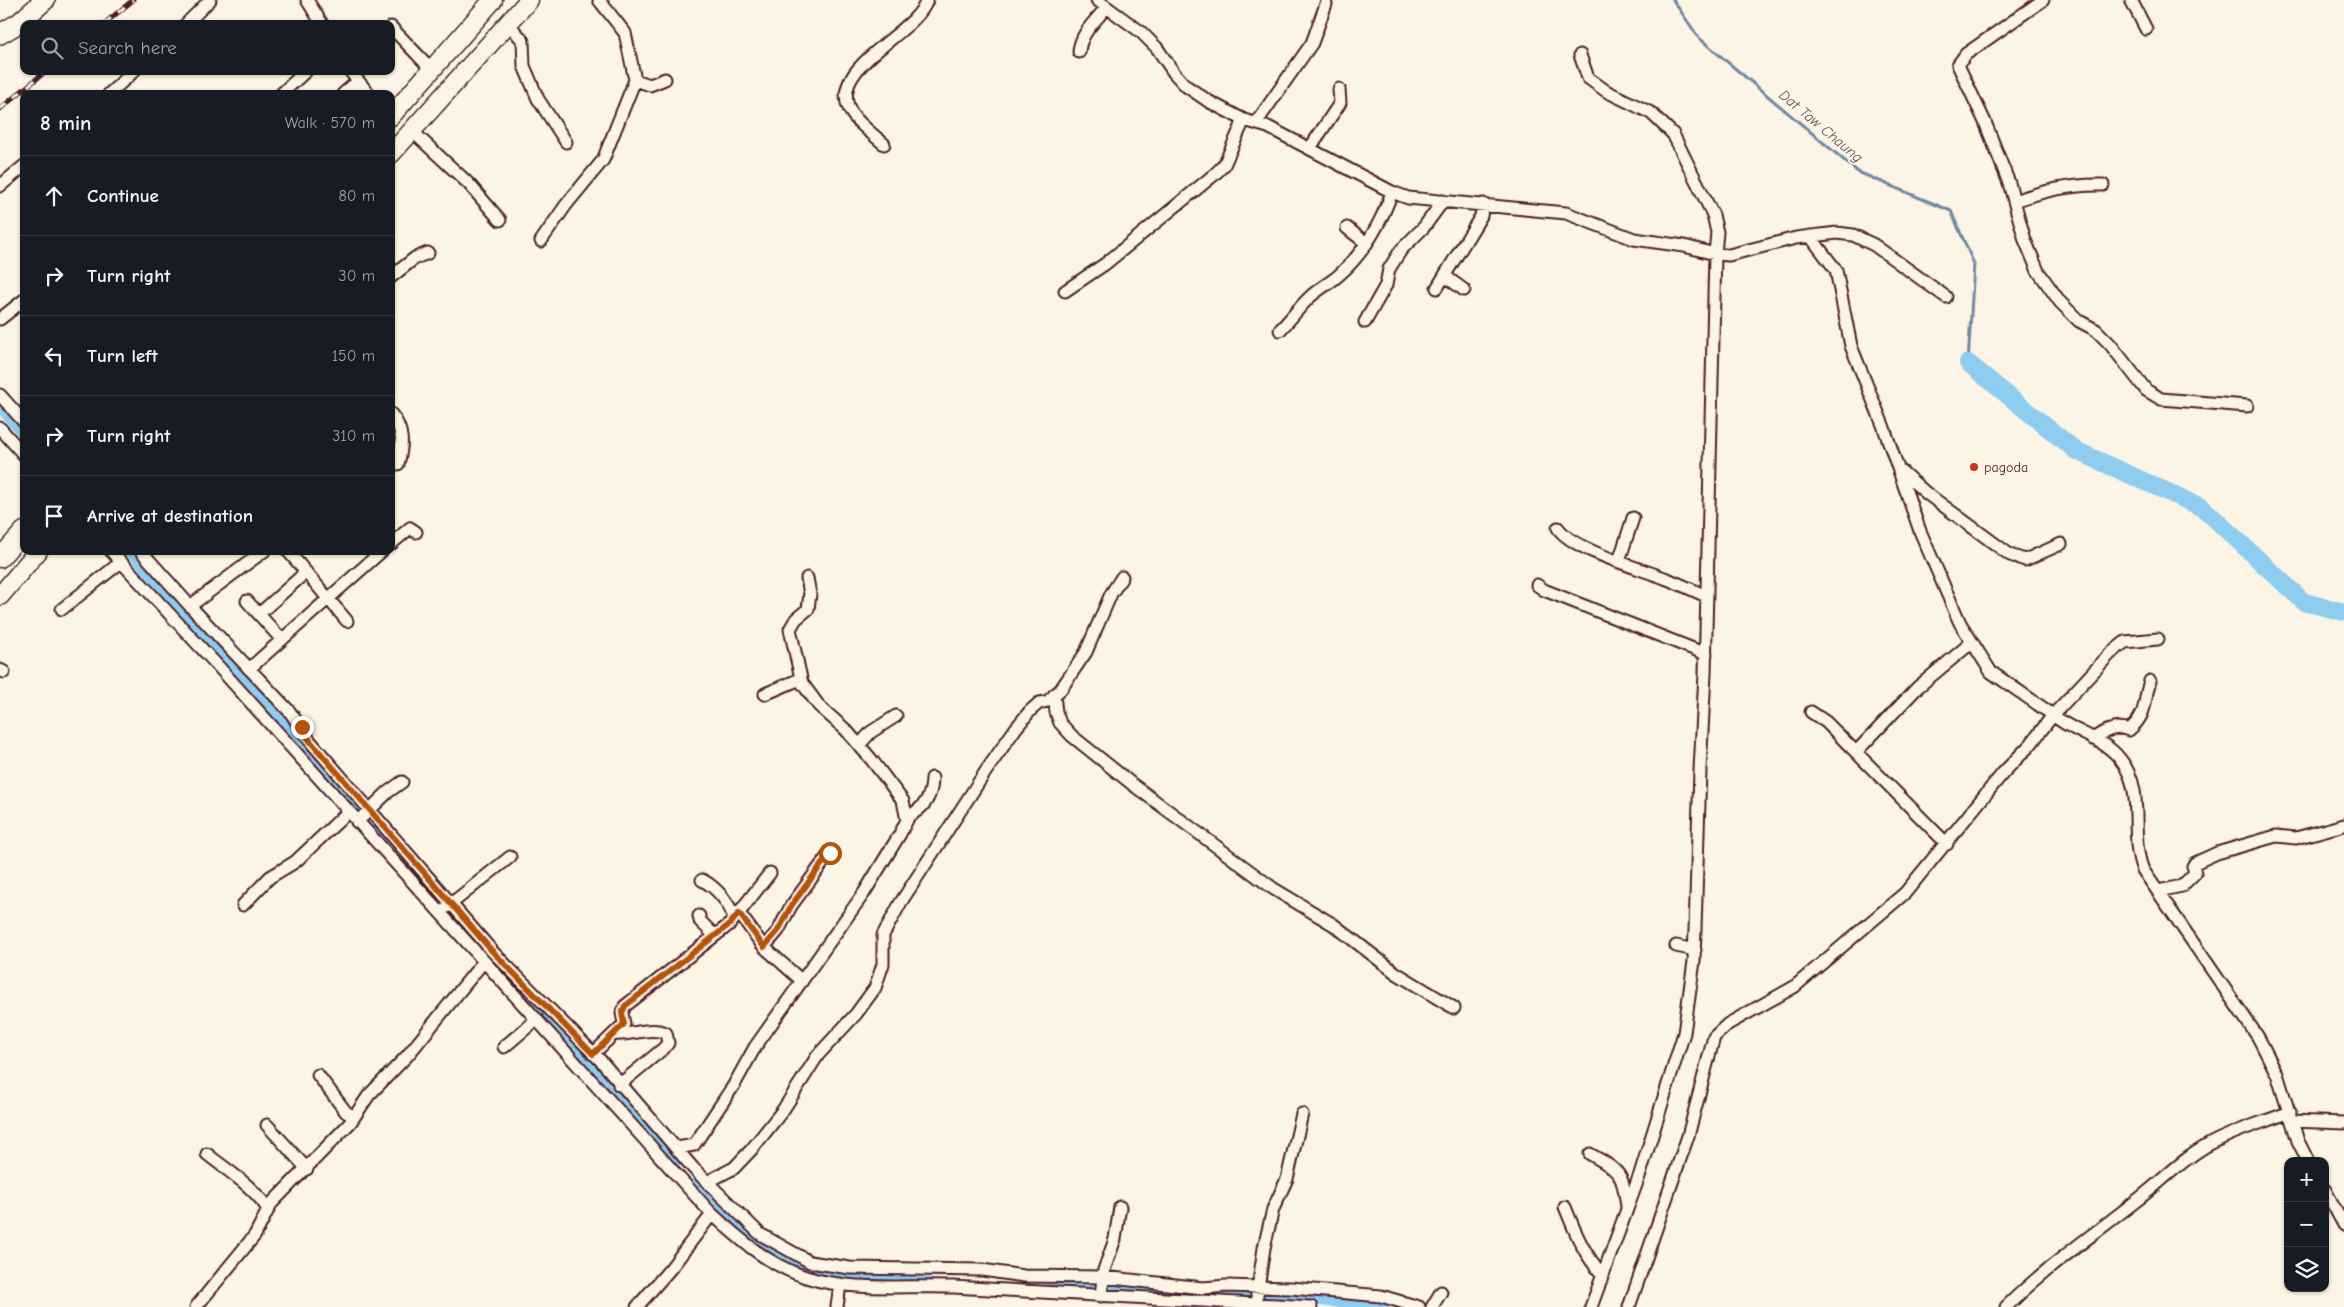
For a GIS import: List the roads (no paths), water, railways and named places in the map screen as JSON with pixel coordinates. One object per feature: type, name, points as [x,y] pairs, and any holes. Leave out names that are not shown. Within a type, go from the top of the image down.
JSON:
[{"type":"highway","points":[[21,20],[37,3]]},
{"type":"highway","points":[[0,34],[20,21]]},
{"type":"main road","points":[[395,112],[493,0]]},
{"type":"main road","points":[[395,150],[529,0]]},
{"type":"main road","points":[[0,558],[20,536]]},
{"type":"main road","points":[[0,596],[35,555]]},
{"type":"street","points":[[190,20],[210,0]]},
{"type":"street","points":[[307,0],[320,20]]},
{"type":"street","points":[[541,241],[566,205],[603,160],[635,80],[625,33],[598,0]]},
{"type":"street","points":[[884,144],[852,114],[848,99],[848,88],[852,75],[864,61],[921,12],[927,0]]},
{"type":"street","points":[[1097,0],[1141,32],[1186,86],[1244,120],[1268,127],[1392,192],[1408,198],[1566,213],[1634,240],[1684,246],[1715,254],[1729,255],[1810,236],[1837,233],[1853,235],[1862,239],[1946,297]]},
{"type":"street","points":[[2043,0],[1966,54],[1958,65],[1985,122],[2014,201],[2024,240],[2038,271],[2060,302],[2079,321],[2096,330],[2110,344],[2146,390],[2161,399],[2247,406]]},
{"type":"street","points":[[2130,0],[2146,29]]},
{"type":"street","points":[[1256,123],[1312,43],[1326,4]]},
{"type":"street","points":[[1079,52],[1080,43],[1085,34],[1106,8]]},
{"type":"street","points":[[508,23],[523,41],[524,66],[538,99],[566,142]]},
{"type":"street","points":[[395,31],[432,70]]},
{"type":"street","points":[[1580,56],[1588,78],[1606,91],[1651,113],[1673,134],[1712,215],[1718,232],[1715,254],[1706,654],[1694,950],[1684,1033],[1627,1209],[1591,1307]]},
{"type":"street","points":[[113,90],[130,75]]},
{"type":"street","points":[[286,90],[302,75]]},
{"type":"street","points":[[353,75],[366,90]]},
{"type":"street","points":[[635,80],[650,85],[665,79]]},
{"type":"street","points":[[348,90],[358,81]]},
{"type":"street","points":[[1310,148],[1340,103],[1339,89]]},
{"type":"street","points":[[1065,291],[1105,264],[1215,174],[1224,165],[1244,120]]},
{"type":"street","points":[[412,131],[469,184],[500,220]]},
{"type":"street","points":[[0,186],[20,169]]},
{"type":"street","points":[[2014,201],[2061,186],[2077,184],[2102,185]]},
{"type":"street","points":[[1280,330],[1309,298],[1346,269],[1366,243],[1383,216],[1392,192]]},
{"type":"street","points":[[1365,322],[1386,285],[1390,269],[1401,250],[1424,227],[1443,201]]},
{"type":"street","points":[[1437,288],[1481,216],[1483,204]]},
{"type":"street","points":[[1347,228],[1366,243]]},
{"type":"street","points":[[1810,236],[1836,270],[1851,346],[1938,577],[1971,643],[1991,672],[2074,731],[2106,745],[2120,759],[2135,787],[2138,858],[2143,870],[2258,1037],[2277,1074],[2306,1157]]},
{"type":"street","points":[[395,274],[415,258],[428,254]]},
{"type":"street","points":[[1445,276],[1464,290]]},
{"type":"street","points":[[0,319],[20,303]]},
{"type":"street","points":[[0,395],[20,418]]},
{"type":"street","points":[[395,419],[400,426],[402,435],[402,449],[398,464]]},
{"type":"street","points":[[0,428],[20,450]]},
{"type":"street","points":[[1897,467],[1926,493],[2010,556],[2024,560],[2060,544]]},
{"type":"street","points":[[1619,561],[1633,518]]},
{"type":"street","points":[[395,541],[410,528],[416,532]]},
{"type":"street","points":[[1558,528],[1563,535],[1573,542],[1706,596]]},
{"type":"street","points":[[114,555],[348,812],[364,817],[446,908],[484,961],[537,1019],[640,1121],[712,1214],[742,1242],[773,1262],[807,1278],[840,1284],[1203,1288],[1226,1286],[1256,1297],[1309,1307]]},
{"type":"street","points":[[145,555],[249,670],[290,712],[364,817],[446,908],[493,952],[593,1054],[620,1085],[640,1121],[677,1148],[707,1182],[760,1234],[810,1262],[850,1268],[982,1270],[1102,1287],[1162,1303],[1224,1305],[1291,1288],[1381,1296],[1419,1307]]},
{"type":"street","points":[[190,606],[259,555]]},
{"type":"street","points":[[291,555],[347,621]]},
{"type":"street","points":[[249,670],[378,555]]},
{"type":"street","points":[[62,609],[121,562]]},
{"type":"street","points":[[259,614],[306,572]]},
{"type":"street","points":[[707,1182],[734,1168],[752,1150],[783,1110],[818,1055],[856,1014],[875,988],[884,964],[883,935],[901,902],[986,770],[1016,728],[1030,711],[1061,689],[1086,652],[1110,594],[1122,577]]},
{"type":"street","points":[[677,1148],[694,1145],[734,1085],[755,1047],[864,893],[900,834],[906,817],[903,801],[859,745],[819,706],[800,680],[790,629],[796,619],[808,609],[810,594],[807,578]]},
{"type":"street","points":[[1537,585],[1544,590],[1706,654]]},
{"type":"street","points":[[247,601],[282,640]]},
{"type":"street","points":[[1629,1307],[1688,1136],[1714,1038],[1728,1024],[1794,987],[1905,893],[1947,844],[2003,773],[2031,744],[2053,715],[2110,654],[2125,642],[2158,639]]},
{"type":"street","points":[[1856,752],[1918,688],[1971,643]]},
{"type":"street","points":[[765,694],[800,680]]},
{"type":"street","points":[[2093,739],[2103,731],[2120,726],[2129,730],[2139,721],[2144,713],[2145,696],[2150,681]]},
{"type":"street","points":[[1054,695],[1056,712],[1066,730],[1132,784],[1274,889],[1334,926],[1396,973],[1454,1008]]},
{"type":"street","points":[[1811,712],[1826,722],[1947,844]]},
{"type":"street","points":[[859,745],[871,732],[896,716]]},
{"type":"street","points":[[906,817],[920,810],[929,798],[932,778]]},
{"type":"street","points":[[364,817],[388,792],[402,782]]},
{"type":"street","points":[[243,905],[270,877],[295,862],[348,812]]},
{"type":"street","points":[[2158,891],[2182,886],[2195,873],[2193,866],[2195,863],[2217,853],[2276,836],[2296,838],[2344,826]]},
{"type":"street","points":[[764,947],[778,931],[791,906],[830,853]]},
{"type":"street","points":[[446,908],[510,857]]},
{"type":"street","points":[[593,1054],[624,1024],[622,1013],[625,1006],[737,916],[770,873]]},
{"type":"street","points":[[702,880],[718,890],[732,911],[764,947],[802,981]]},
{"type":"street","points":[[697,920],[712,937]]},
{"type":"street","points":[[1676,946],[1694,950]]},
{"type":"street","points":[[196,1307],[255,1235],[268,1209],[354,1117],[369,1095],[408,1055],[484,961]]},
{"type":"street","points":[[504,1047],[537,1019]]},
{"type":"street","points":[[614,1034],[626,1035],[658,1030],[666,1033],[668,1038],[668,1043],[664,1048],[620,1085]]},
{"type":"street","points":[[318,1075],[346,1112],[354,1117]]},
{"type":"street","points":[[1256,1297],[1273,1209],[1287,1179],[1302,1114]]},
{"type":"street","points":[[2010,1306],[2063,1256],[2138,1200],[2169,1172],[2206,1146],[2237,1130],[2291,1116],[2344,1123]]},
{"type":"street","points":[[267,1125],[307,1169]]},
{"type":"street","points":[[207,1154],[250,1188],[262,1199],[268,1209]]},
{"type":"street","points":[[1590,1154],[1608,1164],[1624,1180],[1627,1209]]},
{"type":"street","points":[[2329,1197],[2344,1225]]},
{"type":"street","points":[[1102,1287],[1115,1239],[1120,1207]]},
{"type":"street","points":[[1565,1207],[1580,1244],[1590,1261],[1603,1275]]},
{"type":"street","points":[[637,1307],[671,1268],[712,1214]]},
{"type":"street","points":[[837,1307],[840,1284]]},
{"type":"street","points":[[1432,1307],[1441,1292]]},
{"type":"waterway","name":"Dat Taw Chaung","points":[[1673,0],[1699,38],[1858,172],[1951,211],[1974,264],[1968,363]]},
{"type":"waterway","points":[[1968,363],[2075,450],[2203,508],[2304,602],[2344,612]]},
{"type":"waterway","points":[[0,408],[20,430]]},
{"type":"waterway","points":[[133,555],[478,942]]},
{"type":"waterway","points":[[498,964],[680,1161]]},
{"type":"waterway","points":[[697,1179],[747,1233],[802,1264],[826,1273],[875,1279],[928,1282]]},
{"type":"waterway","points":[[1050,1287],[1267,1296],[1383,1307]]},
{"type":"railway","points":[[109,20],[133,0]]},
{"type":"railway","points":[[23,90],[41,75]]},
{"type":"railway","points":[[0,109],[20,92]]},
{"type":"place","name":"pagoda","points":[[1974,467]]}]
